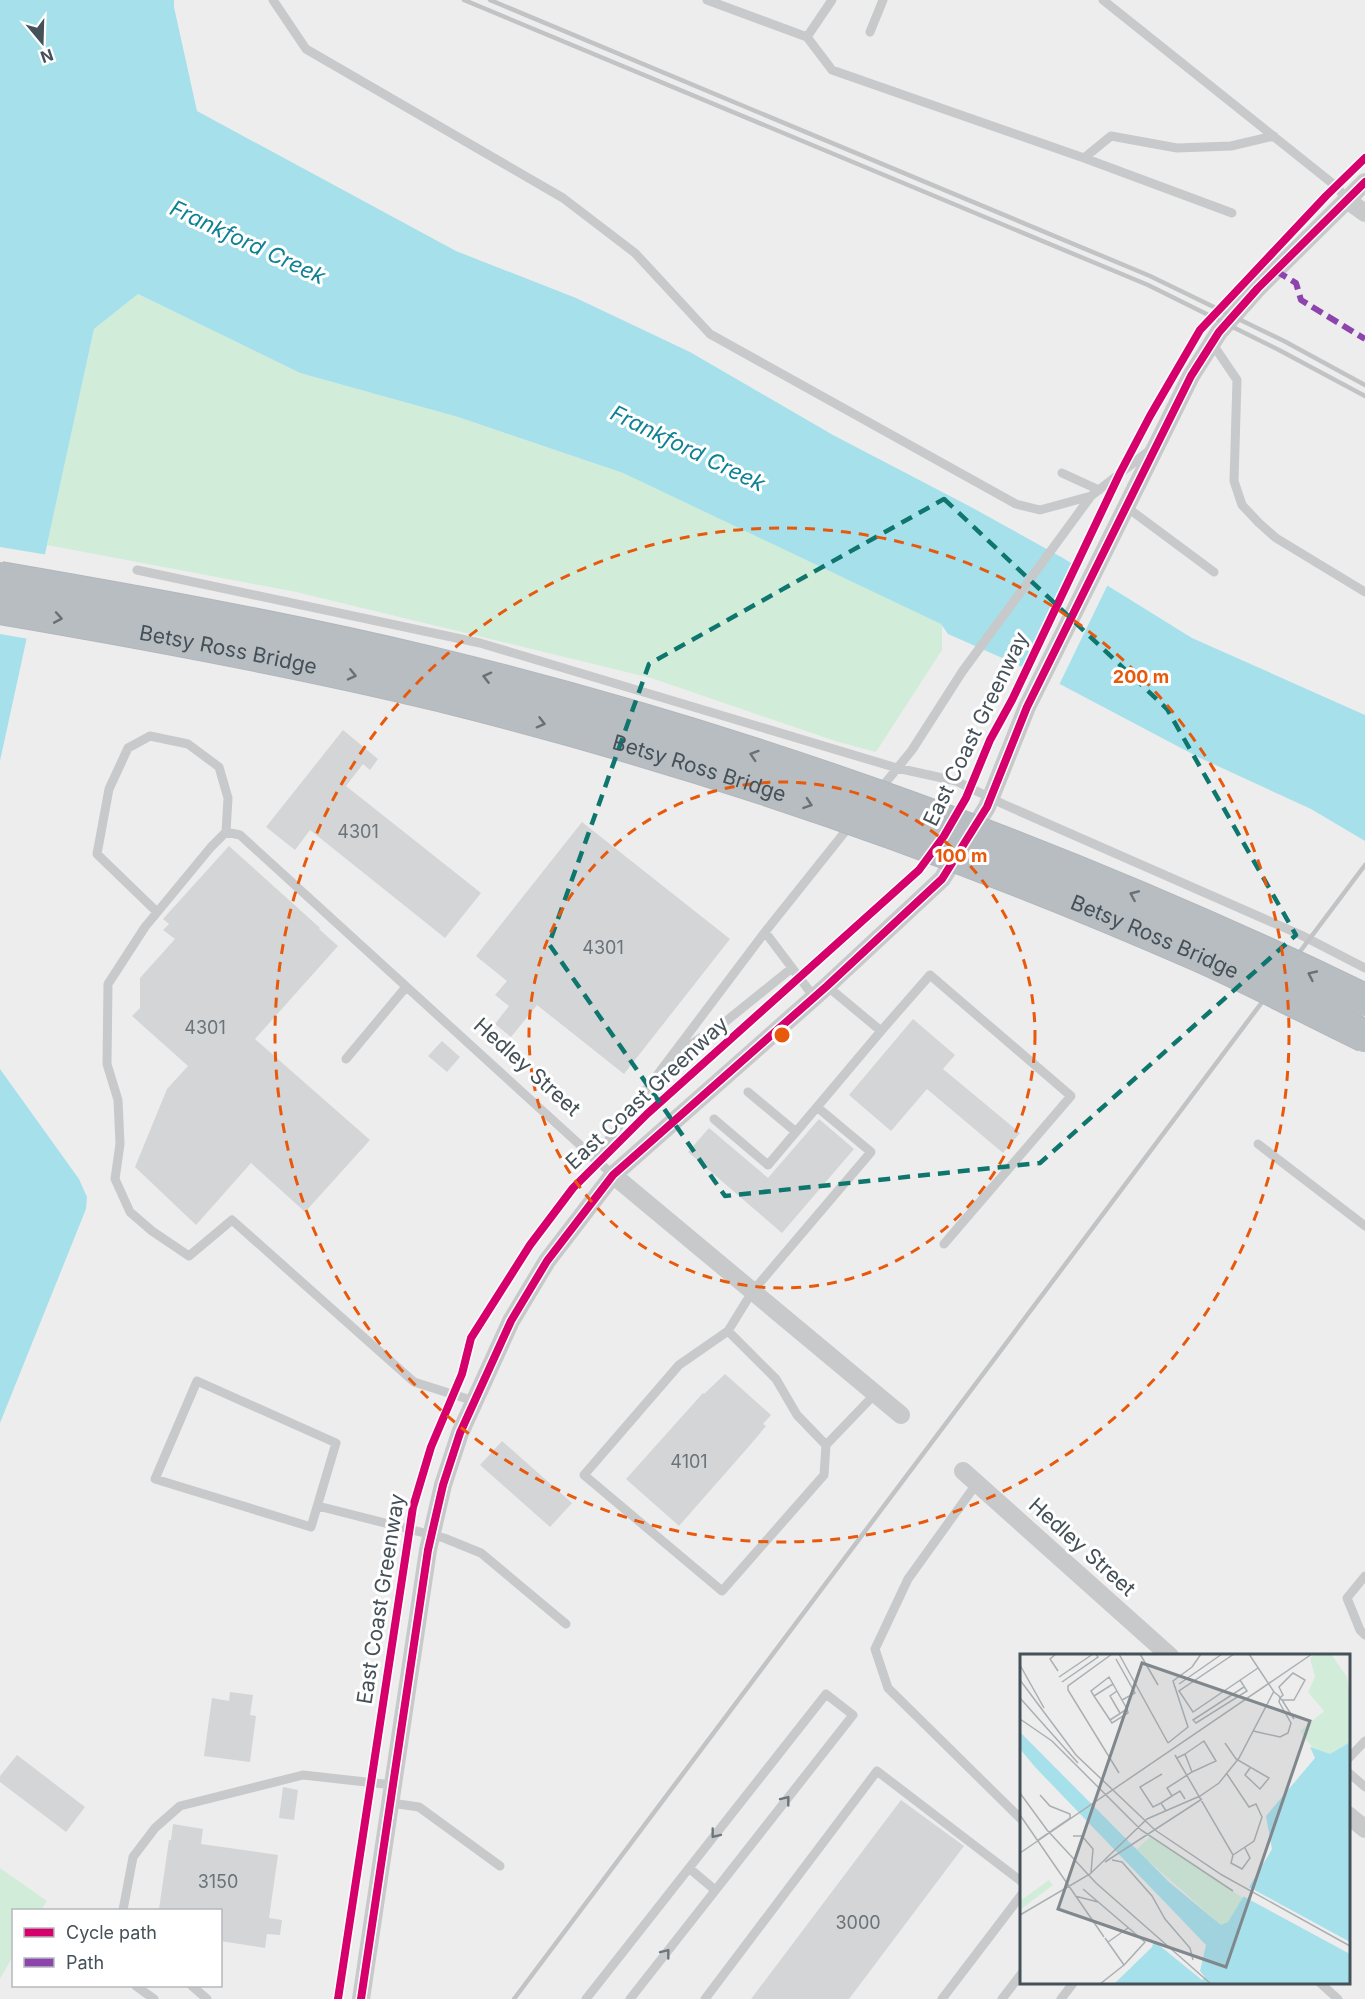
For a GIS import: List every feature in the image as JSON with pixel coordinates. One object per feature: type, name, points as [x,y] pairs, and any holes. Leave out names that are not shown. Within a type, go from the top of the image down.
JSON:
[{"type":"highway","name":"Betsy Ross Bridge","points":[[0,578],[202,613],[374,650],[493,679],[676,731],[861,790],[1007,844],[1189,919],[1365,1000]]},
{"type":"highway","name":"Betsy Ross Bridge","points":[[0,608],[196,642],[379,681],[500,711],[678,762],[852,819],[1029,884],[1201,956],[1365,1036]]},
{"type":"street","points":[[361,1999],[432,1535],[443,1485],[460,1433],[511,1321],[547,1261],[613,1175],[821,991],[942,879],[987,807],[1027,707],[1191,376],[1219,332],[1258,288],[1365,182]]},
{"type":"street","points":[[1347,200],[1365,213]]},
{"type":"street","name":"Hedley Street","points":[[613,1175],[901,1415]]},
{"type":"street","name":"Hedley Street","points":[[970,1477],[1168,1654]]},
{"type":"street","points":[[1350,1817],[1365,1829]]},
{"type":"lane","points":[[273,0],[306,49],[563,198],[635,253],[710,333],[1016,504],[1040,510],[1091,496]]},
{"type":"lane","points":[[707,0],[807,37],[832,70],[1084,158],[1232,213]]},
{"type":"lane","points":[[807,37],[832,0]]},
{"type":"lane","points":[[870,32],[883,0]]},
{"type":"lane","points":[[1103,0],[1337,187],[1347,200]]},
{"type":"lane","points":[[1084,158],[1111,135],[1177,148],[1231,147],[1274,136]]},
{"type":"lane","points":[[1212,343],[1237,380],[1234,481],[1242,505],[1276,538],[1365,592]]},
{"type":"lane","points":[[868,804],[912,750],[962,672],[1091,496],[1156,445]]},
{"type":"lane","points":[[1062,473],[1099,490]]},
{"type":"lane","points":[[1125,506],[1214,572]]},
{"type":"lane","points":[[137,570],[480,644],[897,768],[956,781],[1310,939],[1365,968]]},
{"type":"lane","points":[[158,912],[97,854],[109,789],[128,748],[150,736],[188,744],[219,767],[228,798],[226,832],[158,912],[145,927],[108,984],[107,1064],[118,1100],[120,1144],[114,1179],[130,1212],[152,1231],[189,1256],[232,1220],[414,1382],[474,1401]]},
{"type":"lane","points":[[594,1159],[765,932],[861,813]]},
{"type":"lane","name":"Hedley Street","points":[[226,832],[240,835],[613,1175]]},
{"type":"lane","points":[[765,932],[792,968],[881,1032]]},
{"type":"lane","points":[[669,1059],[725,1022],[792,968]]},
{"type":"lane","points":[[714,1119],[768,1165],[930,975],[1071,1096],[944,1244]]},
{"type":"lane","points":[[346,1059],[406,987]]},
{"type":"lane","points":[[748,1092],[796,1132]]},
{"type":"lane","points":[[817,1107],[871,1152],[752,1292],[728,1331],[679,1365],[584,1475],[722,1591],[824,1475],[826,1444],[875,1394]]},
{"type":"lane","points":[[1258,1144],[1365,1226]]},
{"type":"lane","points":[[728,1331],[776,1379],[797,1415],[826,1444]]},
{"type":"lane","points":[[197,1381],[336,1443],[318,1506],[311,1527],[155,1479],[197,1381]]},
{"type":"lane","points":[[970,1477],[908,1579],[875,1649],[888,1688],[1020,1818]]},
{"type":"lane","points":[[318,1506],[444,1538],[481,1553],[566,1624]]},
{"type":"lane","points":[[1363,1629],[1347,1598],[1365,1576]]},
{"type":"lane","points":[[586,1999],[826,1694],[853,1715],[630,1999]]},
{"type":"lane","points":[[1350,1758],[1365,1741]]},
{"type":"lane","points":[[705,1999],[877,1771],[1020,1880]]},
{"type":"lane","points":[[1350,1774],[1365,1787]]},
{"type":"lane","points":[[123,1909],[133,1857],[155,1828],[180,1806],[303,1775],[392,1794],[419,1807],[500,1866]]},
{"type":"lane","points":[[689,1868],[715,1890]]},
{"type":"lane","points":[[942,1999],[1020,1897]]},
{"type":"lane","points":[[1002,1999],[1020,1976]]},
{"type":"lane","points":[[1061,1999],[1073,1984]]},
{"type":"lane","points":[[1320,1984],[1338,1999]]},
{"type":"lane","points":[[137,1987],[154,1999]]},
{"type":"lane","points":[[193,1987],[207,1999]]},
{"type":"highlighted area","points":[[944,499],[1167,709],[1296,935],[1040,1163],[725,1196],[549,944],[649,664]]},
{"type":"green space","points":[[138,294],[300,373],[458,417],[623,473],[942,624],[942,650],[876,752],[835,741],[651,678],[296,592],[47,545],[94,329]]},
{"type":"green space","points":[[0,1868],[47,1901],[42,1909],[12,1909],[12,1958],[0,1979]]},
{"type":"water","name":"Frankford Creek","points":[[0,0],[174,0],[197,111],[456,251],[576,298],[690,352],[833,435],[1063,558],[1192,638],[1365,715],[1365,841],[1311,809],[1198,757],[1054,681],[948,634],[941,624],[623,473],[458,417],[300,373],[138,294],[94,329],[0,761]]},
{"type":"water","points":[[0,1069],[79,1179],[87,1197],[86,1209],[0,1423]]},
{"type":"pier","points":[[0,547],[48,555],[29,639],[0,634]]},
{"type":"pier","points":[[1074,561],[1109,582],[1058,687],[1021,670]]},
{"type":"building","points":[[343,730],[378,759],[370,770],[363,764],[346,786],[481,893],[445,938],[310,830],[295,850],[266,827]]},
{"type":"building","points":[[582,822],[730,939],[624,1074],[537,1005],[511,1037],[495,1024],[509,1006],[495,995],[507,981],[476,956]]},
{"type":"building","points":[[229,846],[338,946],[255,1039],[370,1140],[305,1212],[251,1163],[196,1225],[135,1167],[167,1089],[188,1066],[132,1016],[140,1008],[140,978],[175,939],[163,930],[169,924],[163,919]]},
{"type":"building","points":[[913,1019],[955,1055],[943,1069],[1020,1133],[1003,1153],[927,1089],[891,1131],[849,1095]]},
{"type":"building","points":[[442,1041],[460,1057],[447,1072],[428,1056]]},
{"type":"building","points":[[819,1119],[854,1149],[782,1233],[688,1152],[709,1128],[768,1178]]},
{"type":"building","points":[[725,1374],[771,1415],[763,1424],[766,1426],[679,1526],[626,1479],[703,1393]]},
{"type":"building","points":[[502,1441],[572,1503],[550,1527],[480,1465]]},
{"type":"building","points":[[230,1692],[253,1695],[250,1715],[256,1716],[250,1762],[204,1756],[212,1698],[229,1701]]},
{"type":"building","points":[[17,1755],[85,1807],[66,1832],[0,1782],[0,1776]]},
{"type":"building","points":[[283,1787],[298,1790],[294,1820],[279,1818]]},
{"type":"building","points":[[901,1800],[964,1846],[849,1999],[751,1999]]},
{"type":"building","points":[[173,1824],[203,1829],[201,1844],[278,1855],[269,1918],[282,1920],[280,1935],[267,1934],[265,1948],[222,1941],[222,1909],[159,1909],[169,1840],[171,1840]]},
{"type":"railway","points":[[464,0],[1148,285],[1365,396]]},
{"type":"railway","points":[[490,0],[1150,276],[1284,341],[1365,385]]},
{"type":"railway","points":[[514,1999],[1365,865]]},
{"type":"marked path","points":[[1276,271],[1296,283],[1301,300],[1365,339]]},
{"type":"cycle path","name":"East Coast Greenway","points":[[338,1999],[413,1507],[431,1447],[462,1374],[471,1338],[530,1245],[573,1188],[647,1114],[919,870],[944,836],[966,798],[990,740],[1012,700],[1120,473],[1200,330],[1326,196],[1365,158]]},
{"type":"cycle path","points":[[361,1999],[428,1550],[443,1485],[460,1433],[511,1321],[547,1261],[613,1175],[827,986],[942,879],[987,807],[1027,707],[1191,376],[1219,332],[1258,288],[1365,182]]}]
